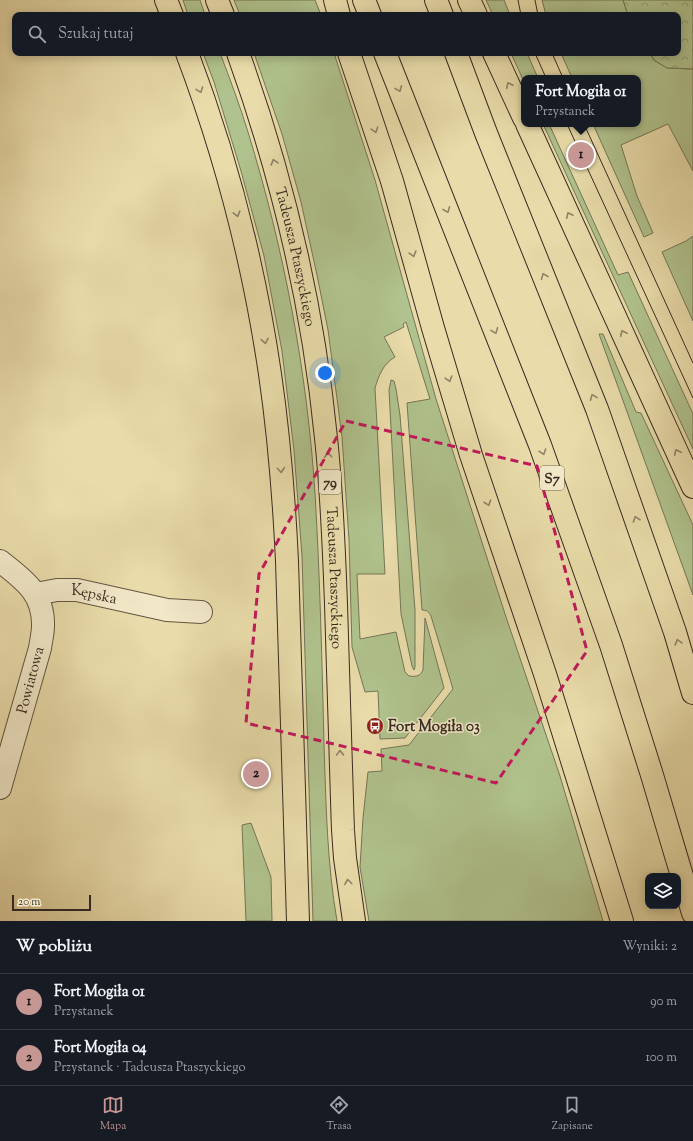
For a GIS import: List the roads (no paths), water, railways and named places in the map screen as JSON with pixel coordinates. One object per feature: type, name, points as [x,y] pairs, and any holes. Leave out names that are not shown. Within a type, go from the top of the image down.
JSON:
[{"type":"main road","points":[[166,0],[171,12]]},
{"type":"main road","points":[[217,0],[222,12]]},
{"type":"main road","points":[[335,0],[338,12]]},
{"type":"main road","points":[[364,0],[369,12]]},
{"type":"main road","points":[[436,0],[441,12]]},
{"type":"main road","points":[[468,0],[474,12]]},
{"type":"main road","points":[[188,56],[204,100],[244,238],[261,321],[275,412],[285,509],[298,921]]},
{"type":"main road","name":"Tadeusza Ptaszyckiego","points":[[239,56],[262,124],[279,182],[301,272],[316,356],[330,481],[334,548],[343,830],[345,858],[354,921]]},
{"type":"main road","points":[[350,56],[392,181],[433,328],[472,455],[545,674],[622,921]]},
{"type":"main road","name":"S7","points":[[386,56],[540,445],[613,653],[652,775],[693,913]]},
{"type":"main road","points":[[457,56],[489,140],[597,409],[675,632],[693,693]]},
{"type":"main road","points":[[495,56],[521,112]]},
{"type":"main road","points":[[528,127],[693,487]]},
{"type":"street","points":[[0,561],[24,580],[36,594]]},
{"type":"street","name":"Kępska","points":[[36,594],[57,590],[77,590],[167,610],[200,612]]},
{"type":"street","name":"Powiatowa","points":[[0,788],[40,648],[43,625],[41,609],[36,594]]},
{"type":"tram line","points":[[518,0],[520,12]]},
{"type":"tram line","points":[[535,0],[537,12]]},
{"type":"tram line","points":[[536,56],[545,75]]},
{"type":"tram line","points":[[553,56],[562,75]]},
{"type":"tram line","points":[[568,127],[693,398]]},
{"type":"tram line","points":[[585,127],[693,363]]},
{"type":"place","name":"Fort Mogiła 01","points":[[581,155]]},
{"type":"place","name":"Fort Mogiła 03","points":[[375,726]]},
{"type":"place","name":"Fort Mogiła 04","points":[[256,774]]}]
